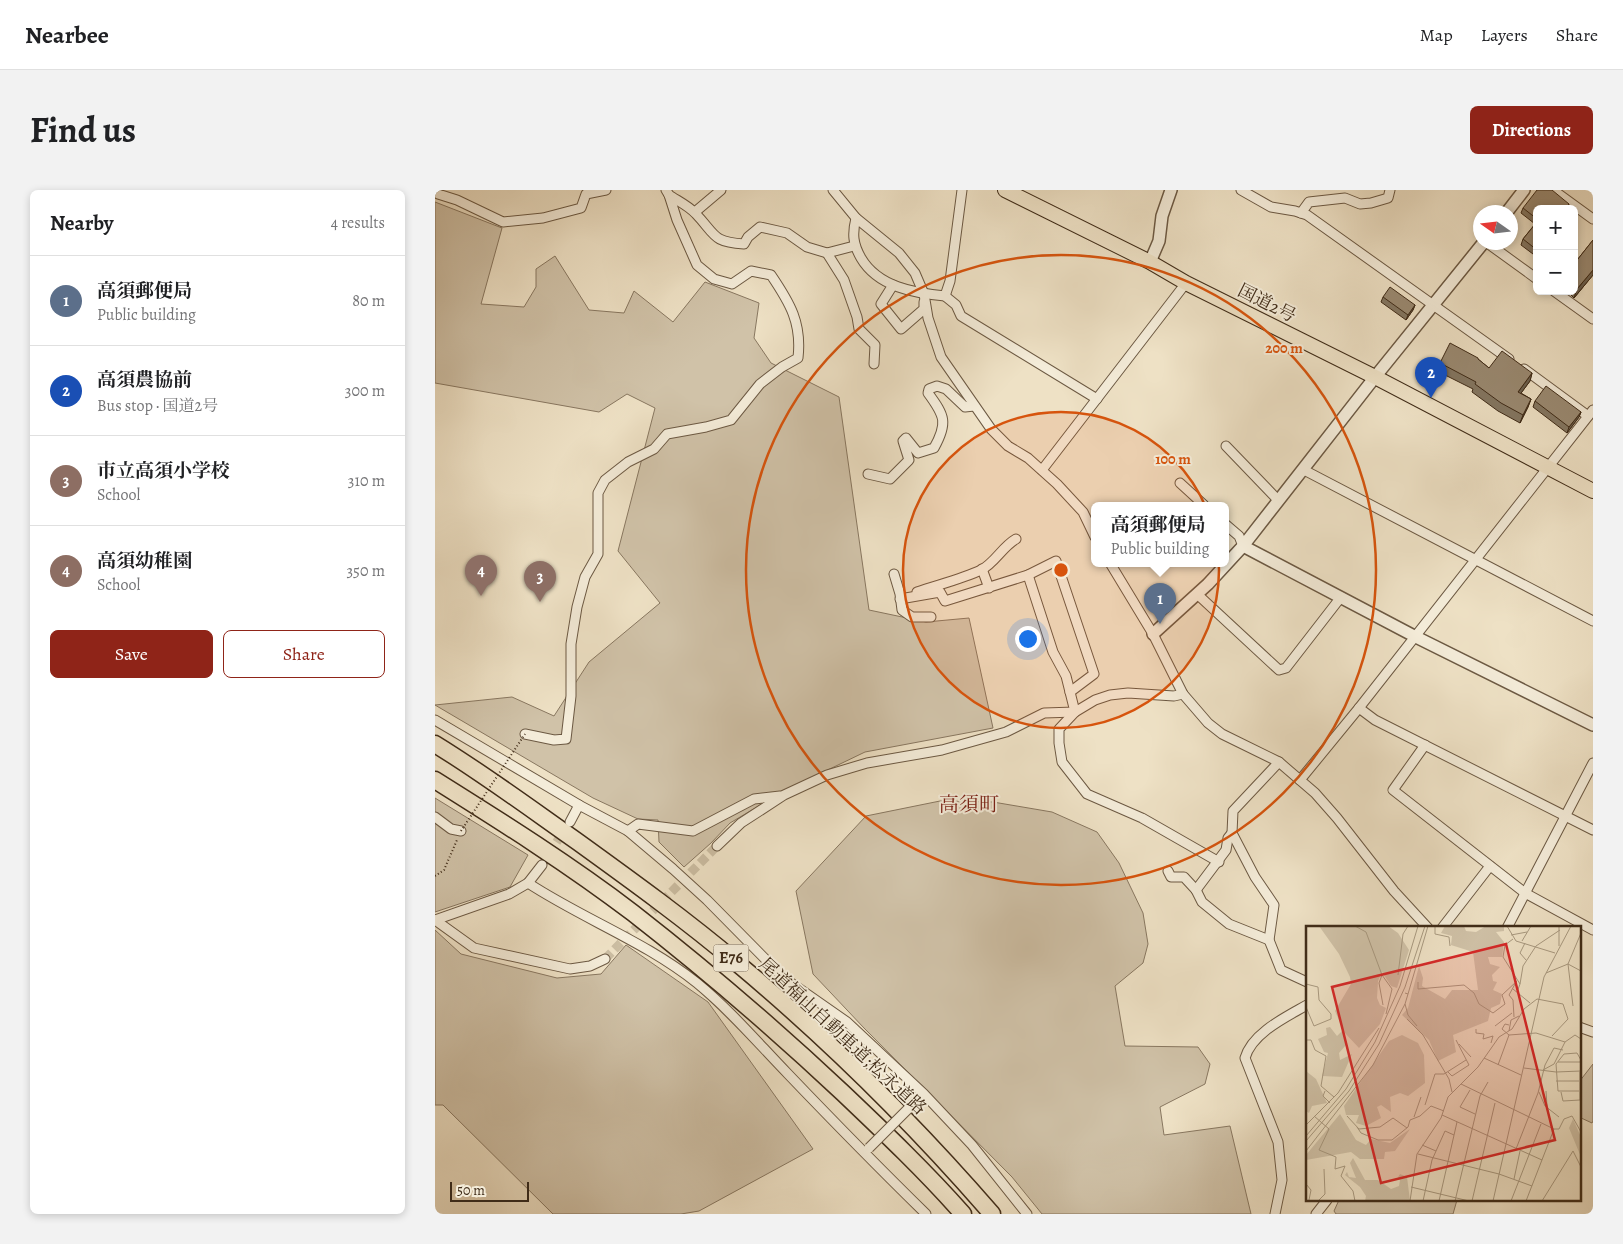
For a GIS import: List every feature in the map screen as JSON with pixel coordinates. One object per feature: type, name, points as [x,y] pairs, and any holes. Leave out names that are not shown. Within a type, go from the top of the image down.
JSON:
[{"type":"highway","name":"国道2号","points":[[1005,190],[1150,262],[1186,283],[1593,491]]},
{"type":"highway","name":"尾道福山自動車道;松永道路","points":[[435,744],[536,812],[641,887],[737,963],[816,1033],[884,1098],[992,1214]]},
{"type":"highway","name":"E76","points":[[435,780],[521,834],[632,912],[722,985],[800,1052],[868,1117],[963,1214]]},
{"type":"street","points":[[436,190],[438,194],[457,200],[503,222],[543,218],[581,208],[586,194],[606,190]]},
{"type":"street","points":[[833,190],[856,218],[899,253],[915,272],[924,294],[928,318],[941,357],[991,429],[1008,446],[1028,458],[1057,484],[1083,512],[1091,528]]},
{"type":"street","points":[[945,296],[950,281],[962,190]]},
{"type":"street","points":[[1150,262],[1159,241],[1162,216],[1171,190]]},
{"type":"street","points":[[1241,190],[1271,207],[1307,215],[1591,413],[1475,559],[1416,637],[1300,780]]},
{"type":"street","points":[[1301,213],[1309,202],[1345,194],[1361,204],[1371,203],[1388,198],[1390,190]]},
{"type":"street","points":[[1513,205],[1525,190]]},
{"type":"street","points":[[1553,190],[1593,219]]},
{"type":"street","points":[[667,192],[695,212],[713,235],[726,243],[744,244],[748,237],[760,227],[787,233],[807,247],[827,253],[854,246]]},
{"type":"street","points":[[525,734],[554,740],[566,740],[571,696],[571,644],[577,607],[585,577],[598,554],[598,493],[605,480],[628,462],[654,448],[667,434],[731,420],[760,384],[782,367],[799,358],[800,343],[795,320],[788,300],[771,275],[751,271],[732,284],[714,278],[697,264],[677,220],[667,192]]},
{"type":"street","points":[[695,212],[715,192]]},
{"type":"street","points":[[856,218],[853,231],[854,246],[867,268],[884,282],[924,294],[945,296],[956,305],[961,316],[1097,399]]},
{"type":"street","points":[[1229,561],[1243,546],[1478,250]]},
{"type":"street","points":[[1496,250],[1533,276]]},
{"type":"street","points":[[827,253],[844,280],[857,317],[859,329],[875,344],[874,364]]},
{"type":"street","points":[[1042,470],[1186,283]]},
{"type":"street","points":[[893,285],[881,304],[901,329],[924,309],[924,294]]},
{"type":"street","points":[[1560,295],[1593,319]]},
{"type":"street","points":[[867,474],[890,480],[909,460],[903,441],[906,438],[918,453],[934,448],[944,425],[943,415],[928,393],[929,389],[937,386],[946,389],[965,407],[974,406]]},
{"type":"street","points":[[1226,446],[1278,500]]},
{"type":"street","points":[[1304,470],[1593,621]]},
{"type":"street","points":[[1180,483],[1201,502]]},
{"type":"street","points":[[1229,527],[1239,536],[1243,546],[1416,637],[1593,725]]},
{"type":"street","points":[[900,596],[982,570],[1006,544],[1016,538]]},
{"type":"street","points":[[900,596],[940,592],[945,601],[1028,575],[1056,561],[1093,674],[1070,692]]},
{"type":"street","points":[[1111,567],[1153,634],[1183,694],[1208,723],[1222,734],[1279,762],[1315,793],[1394,891],[1426,926]]},
{"type":"street","points":[[1153,634],[1197,594],[1223,567]]},
{"type":"street","points":[[982,570],[989,588]]},
{"type":"street","points":[[894,574],[902,610],[912,617],[931,617]]},
{"type":"street","points":[[1028,575],[1053,652],[1065,676],[1075,712]]},
{"type":"street","points":[[1197,594],[1279,670],[1286,668],[1341,597]]},
{"type":"street","points":[[1183,694],[1174,696],[1128,693],[1110,695],[1095,700],[1075,712],[1059,729],[1062,762],[1087,794],[1142,818],[1219,862]]},
{"type":"street","points":[[1359,708],[1375,720],[1593,830]]},
{"type":"street","points":[[717,846],[741,822],[784,795],[827,775],[867,763],[942,750],[1006,732],[1044,713],[1075,712]]},
{"type":"street","points":[[435,720],[579,805],[628,831],[707,900],[784,978],[847,1022],[924,1094],[972,1145],[1027,1214]]},
{"type":"street","points":[[1425,745],[1393,790],[1525,893],[1593,930]]},
{"type":"street","points":[[1279,762],[1233,811],[1233,833],[1255,877],[1274,905],[1269,940],[1281,970],[1306,982]]},
{"type":"street","points":[[1508,926],[1593,762]]},
{"type":"street","points":[[628,831],[638,824],[693,830],[754,799],[784,795]]},
{"type":"street","points":[[570,822],[579,805]]},
{"type":"street","points":[[435,817],[451,829],[461,831]]},
{"type":"street","points":[[1196,890],[1219,862],[1226,850],[1228,838],[1233,833]]},
{"type":"street","points":[[435,920],[509,894],[528,883],[542,865]]},
{"type":"street","points":[[1444,926],[1490,866]]},
{"type":"street","points":[[1167,871],[1171,877],[1184,877],[1196,890],[1202,902],[1229,924],[1269,940]]},
{"type":"street","points":[[528,883],[549,897],[660,956],[697,983],[867,1151],[925,1214]]},
{"type":"street","points":[[435,920],[474,948],[570,969],[589,966],[605,959]]},
{"type":"street","points":[[1275,1214],[1282,1180],[1278,1142],[1245,1058],[1247,1050],[1271,1025],[1306,1006]]},
{"type":"street","points":[[1581,1028],[1593,1032]]},
{"type":"street","points":[[867,1151],[924,1094]]},
{"type":"street","points":[[1317,1214],[1326,1202]]},
{"type":"path","points":[[435,876],[444,870],[461,831],[525,734]]},
{"type":"shaded area","points":[[435,202],[502,228],[481,304],[524,307],[536,287],[536,269],[555,256],[589,310],[624,313],[634,291],[673,322],[705,282],[759,303],[754,338],[771,363],[839,397],[869,610],[926,622],[969,618],[993,728],[865,752],[784,791],[730,823],[684,867],[659,842],[658,820],[638,819],[593,798],[435,705],[512,697],[554,716],[589,662],[660,603],[618,551],[655,408],[627,394],[599,412],[435,383]]},
{"type":"shaded area","points":[[435,798],[528,855],[510,887],[435,912]]},
{"type":"shaded area","points":[[940,801],[993,802],[1052,812],[1097,832],[1119,863],[1143,913],[1148,944],[1143,963],[1115,986],[1125,1046],[1198,1047],[1210,1064],[1205,1084],[1160,1107],[1164,1135],[1230,1126],[1251,1214],[1042,1214],[1012,1177],[813,974],[796,891],[866,816]]},
{"type":"shaded area","points":[[435,930],[461,954],[557,978],[601,974],[626,945],[708,1002],[813,1149],[699,1211],[681,1214],[553,1214],[443,1105],[435,1105]]},
{"type":"shaded area","points":[[1593,1064],[1592,1123],[1581,1118],[1581,1079]]},
{"type":"shaded area","points":[[1338,1202],[1456,1202],[1453,1214],[1336,1214],[1334,1211]]},
{"type":"building","points":[[1537,190],[1552,190],[1569,204],[1533,205],[1533,216],[1523,208]]},
{"type":"building","points":[[1533,227],[1533,247],[1523,239]]},
{"type":"building","points":[[1593,240],[1593,270],[1578,288],[1578,259]]},
{"type":"building","points":[[1390,287],[1415,305],[1408,315],[1383,297]]},
{"type":"building","points":[[1450,343],[1478,358],[1489,368],[1502,351],[1532,373],[1518,392],[1531,399],[1523,415],[1501,403],[1475,384],[1476,382],[1440,363]]},
{"type":"building","points":[[1546,386],[1581,412],[1569,427],[1535,401]]},
{"type":"tunnel","points":[[542,865],[565,829]]},
{"type":"tunnel","points":[[605,959],[717,846]]},
{"type":"place","name":"高須農協前","points":[[1431,398]]},
{"type":"place","name":"高須幼稚園","points":[[481,596]]},
{"type":"place","name":"市立高須小学校","points":[[540,602]]},
{"type":"place","name":"高須郵便局","points":[[1160,624]]},
{"type":"district","name":"高須町","points":[[969,804]]}]
